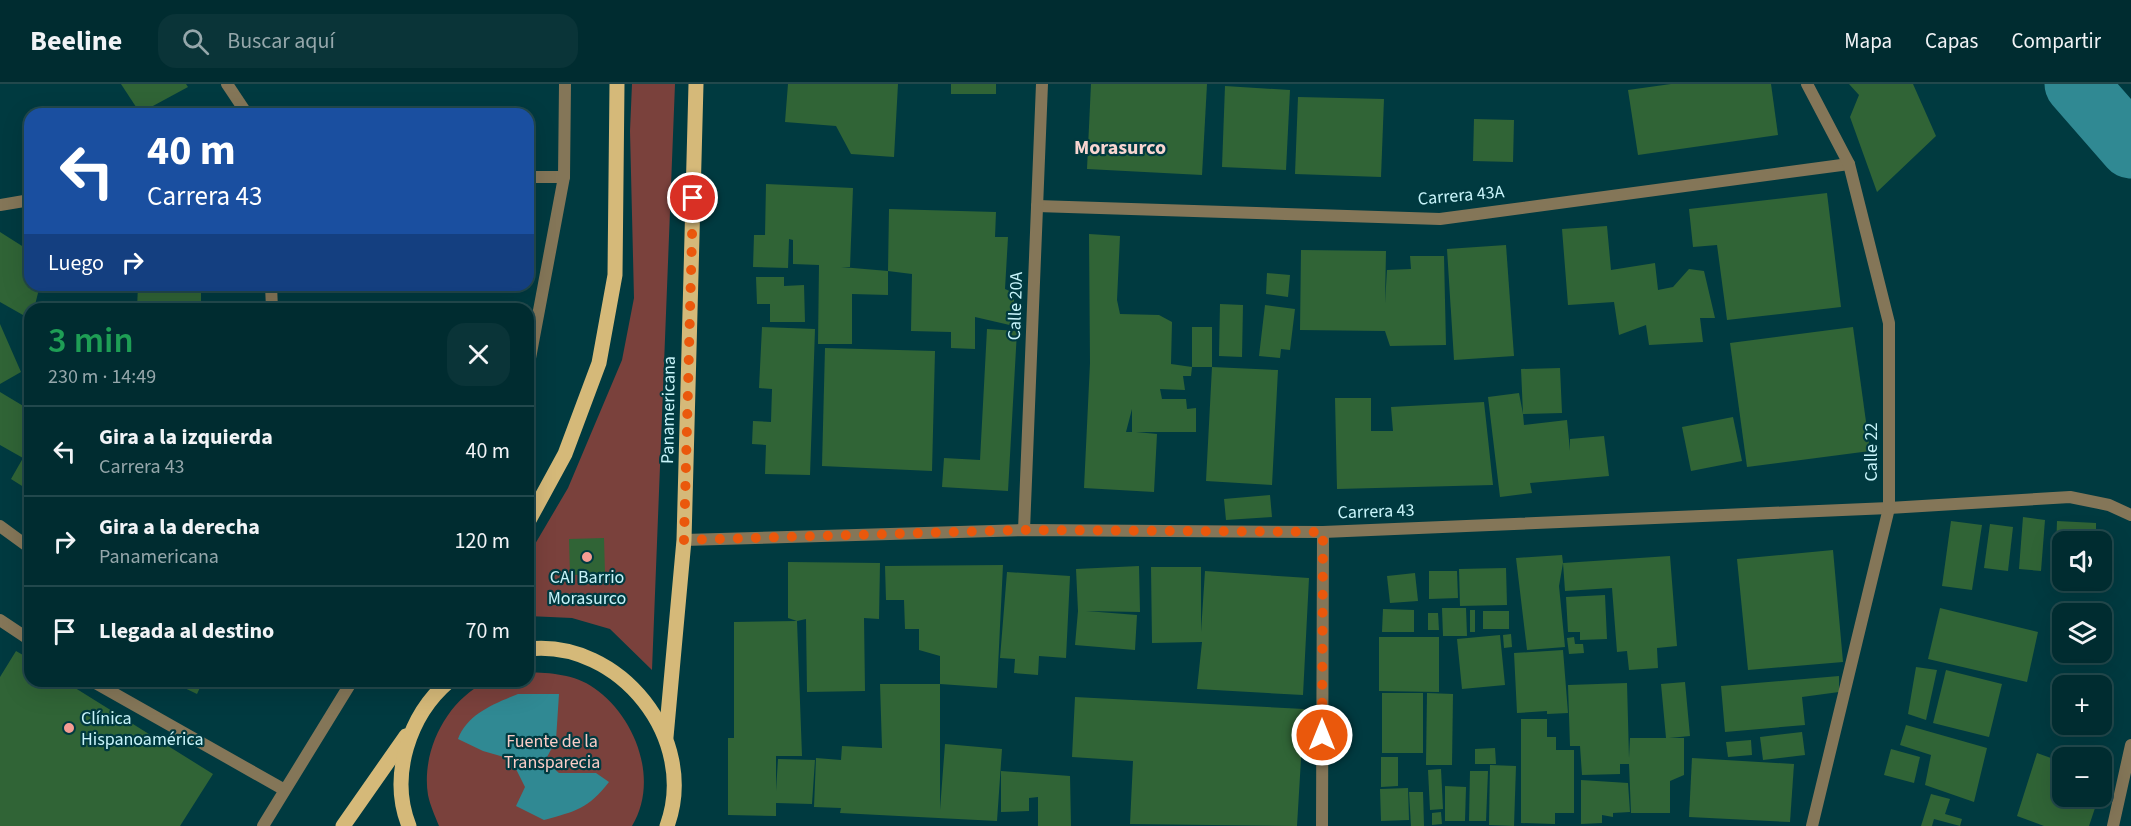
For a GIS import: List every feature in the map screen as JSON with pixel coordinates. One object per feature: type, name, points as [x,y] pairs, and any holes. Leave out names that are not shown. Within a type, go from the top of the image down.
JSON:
[{"type":"main road","points":[[534,511],[565,454],[599,363],[615,275],[617,84]]},
{"type":"main road","name":"Panamericana","points":[[666,737],[684,540],[696,84]]},
{"type":"main road","points":[[534,648],[543,647],[582,655],[618,673],[647,702],[666,737],[675,774],[673,812],[667,826]]},
{"type":"main road","points":[[343,826],[438,687]]},
{"type":"main road","points":[[409,826],[403,811],[402,768],[413,726]]},
{"type":"street","points":[[227,84],[243,108]]},
{"type":"street","points":[[534,337],[564,177],[565,84]]},
{"type":"street","name":"Calle 20A","points":[[1024,530],[1042,84]]},
{"type":"street","name":"Calle 22","points":[[1807,84],[1849,164],[1889,323],[1889,508],[1812,826]]},
{"type":"street","name":"Carrera 43A","points":[[1037,206],[1440,219],[1849,164]]},
{"type":"street","points":[[534,177],[564,177]]},
{"type":"street","points":[[0,205],[24,201]]},
{"type":"street","name":"Carrera 43","points":[[684,540],[1024,530],[1323,532],[1889,508],[2070,497],[2109,505],[2131,515]]},
{"type":"street","points":[[0,526],[24,544]]},
{"type":"street","points":[[1322,826],[1323,532]]},
{"type":"street","points":[[0,620],[24,636]]},
{"type":"street","points":[[107,687],[283,789]]},
{"type":"street","points":[[263,826],[283,789],[348,687]]},
{"type":"street","points":[[2113,826],[2131,745]]},
{"type":"green space","points":[[632,84],[675,84],[652,670],[610,629],[572,618],[534,616],[534,546],[568,488],[622,360],[634,298],[630,131]]},
{"type":"green space","name":"Fuente de la Transparecia","points":[[534,672],[545,673],[562,675],[587,683],[609,700],[631,732],[639,750],[643,770],[644,789],[640,808],[632,826],[439,826],[428,795],[428,762],[439,730],[448,715],[478,687],[534,687]]},
{"type":"water","points":[[518,694],[559,694],[556,740],[545,761],[559,773],[596,773],[609,782],[588,804],[544,820],[516,806],[525,787],[511,759],[483,751],[458,739],[468,723],[483,710]]},
{"type":"building","points":[[121,84],[186,84],[188,87],[149,108],[137,108]]},
{"type":"building","points":[[788,84],[898,84],[894,157],[851,154],[836,126],[785,122]]},
{"type":"building","points":[[951,84],[996,84],[996,94],[951,94]]},
{"type":"building","points":[[1091,84],[1207,84],[1202,175],[1087,169]]},
{"type":"building","points":[[1671,84],[1771,84],[1778,135],[1638,155],[1628,90]]},
{"type":"building","points":[[1849,84],[1913,84],[1936,136],[1877,192],[1850,117],[1859,95]]},
{"type":"building","points":[[1225,86],[1290,90],[1286,170],[1222,167]]},
{"type":"building","points":[[1298,97],[1384,99],[1381,177],[1295,174]]},
{"type":"building","points":[[1474,119],[1514,120],[1513,162],[1473,161]]},
{"type":"building","points":[[766,184],[853,188],[850,267],[841,267],[888,271],[888,295],[852,294],[852,344],[818,344],[819,265],[793,264],[793,240],[789,239],[788,268],[753,267],[754,235],[765,235]]},
{"type":"building","points":[[1827,193],[1841,307],[1727,320],[1717,245],[1693,247],[1689,209]]},
{"type":"building","points":[[889,209],[996,212],[995,237],[1008,237],[1005,289],[1014,293],[1014,326],[975,317],[975,349],[951,348],[951,332],[911,331],[912,274],[888,271]]},
{"type":"building","points":[[1607,226],[1611,270],[1655,263],[1658,290],[1673,287],[1689,269],[1704,271],[1715,318],[1700,318],[1703,342],[1649,345],[1646,325],[1619,335],[1614,302],[1568,305],[1562,229]]},
{"type":"building","points":[[0,232],[24,247],[24,291],[38,291],[36,303],[24,303],[24,316],[0,302]]},
{"type":"building","points":[[1089,234],[1120,236],[1117,300],[1120,314],[1159,315],[1172,322],[1171,364],[1192,367],[1191,376],[1183,376],[1185,390],[1160,389],[1162,399],[1186,399],[1187,409],[1196,408],[1196,432],[1136,432],[1157,434],[1154,492],[1084,488],[1090,363]],"holes":[[[1132,409],[1132,432],[1126,432]]]},
{"type":"building","points":[[1506,245],[1514,356],[1454,360],[1447,249]]},
{"type":"building","points":[[1301,250],[1386,251],[1385,303],[1387,270],[1411,269],[1410,256],[1444,256],[1446,345],[1390,346],[1385,331],[1300,330]]},
{"type":"building","points":[[1267,273],[1290,275],[1288,297],[1266,294]]},
{"type":"building","points":[[756,277],[784,277],[784,286],[804,285],[805,322],[770,322],[770,304],[757,304]]},
{"type":"building","points":[[138,291],[201,291],[201,303],[137,303]]},
{"type":"building","points":[[1220,304],[1243,305],[1242,357],[1219,356]]},
{"type":"building","points":[[1265,305],[1295,309],[1290,350],[1281,349],[1280,358],[1259,356]]},
{"type":"building","points":[[0,324],[21,372],[0,384]]},
{"type":"building","points":[[762,327],[815,329],[810,475],[765,474],[766,445],[752,444],[753,421],[771,422],[772,389],[759,388]]},
{"type":"building","points":[[1192,327],[1212,327],[1212,367],[1192,367]]},
{"type":"building","points":[[1853,327],[1870,451],[1747,467],[1730,343]]},
{"type":"building","points":[[987,329],[1017,331],[1008,491],[942,487],[944,458],[980,460]]},
{"type":"building","points":[[825,348],[935,351],[932,471],[822,466]]},
{"type":"building","points":[[1212,367],[1278,370],[1272,485],[1206,481]]},
{"type":"building","points":[[1560,368],[1562,413],[1523,414],[1521,369]]},
{"type":"building","points":[[0,392],[24,406],[24,487],[11,479],[23,458],[0,445]]},
{"type":"building","points":[[1519,393],[1524,425],[1567,420],[1570,451],[1570,439],[1604,436],[1609,476],[1530,483],[1532,493],[1500,497],[1488,397]]},
{"type":"building","points":[[1335,398],[1371,398],[1371,431],[1393,431],[1391,407],[1484,402],[1493,485],[1337,489]]},
{"type":"building","points":[[1733,417],[1742,461],[1691,471],[1682,427]]},
{"type":"building","points":[[1270,495],[1272,517],[1226,520],[1224,499]]},
{"type":"building","points":[[2023,517],[2045,520],[2041,571],[2019,569]]},
{"type":"building","points":[[1951,521],[1982,525],[1972,590],[1942,586]]},
{"type":"building","points":[[2057,521],[2096,523],[2096,531],[2057,531]]},
{"type":"building","points":[[1990,524],[2013,527],[2008,571],[1984,568]]},
{"type":"building","name":"CAI Barrio Morasurco","points":[[604,538],[605,574],[570,575],[569,539]]},
{"type":"building","points":[[1833,550],[1843,662],[1748,670],[1737,559]]},
{"type":"building","points":[[1562,555],[1559,586],[1565,647],[1527,650],[1516,558]]},
{"type":"building","points":[[1670,556],[1677,646],[1657,648],[1658,668],[1629,670],[1627,651],[1617,652],[1612,588],[1565,591],[1563,563]]},
{"type":"building","points":[[788,562],[880,563],[879,619],[864,618],[865,691],[807,692],[806,619],[797,621],[788,618]]},
{"type":"building","points":[[1003,565],[997,688],[940,684],[940,656],[919,650],[919,629],[905,629],[904,600],[886,600],[885,566]]},
{"type":"building","points":[[1139,566],[1140,612],[1086,611],[1137,615],[1135,650],[1075,645],[1078,611],[1076,569]]},
{"type":"building","points":[[1151,567],[1201,567],[1201,632],[1205,571],[1309,578],[1303,695],[1197,689],[1202,642],[1152,643]]},
{"type":"building","points":[[1506,568],[1507,605],[1460,606],[1459,569]]},
{"type":"building","points":[[1429,571],[1457,571],[1458,598],[1429,599]]},
{"type":"building","points":[[1007,572],[1070,576],[1066,658],[1039,656],[1038,675],[1014,673],[1015,659],[1000,658]]},
{"type":"building","points":[[1415,573],[1418,601],[1390,603],[1387,576]]},
{"type":"building","points":[[1605,595],[1607,639],[1580,640],[1580,632],[1568,632],[1566,597]]},
{"type":"building","points":[[1442,608],[1466,608],[1467,636],[1443,636]]},
{"type":"building","points":[[1940,608],[2038,632],[2027,682],[1928,659]]},
{"type":"building","points":[[1383,609],[1414,610],[1414,632],[1382,632]]},
{"type":"building","points":[[1470,610],[1475,610],[1475,632],[1470,632]]},
{"type":"building","points":[[1483,611],[1509,611],[1509,629],[1483,629]]},
{"type":"building","points":[[1428,613],[1438,613],[1439,630],[1428,630]]},
{"type":"building","points":[[797,621],[802,756],[776,756],[776,791],[778,759],[815,760],[812,804],[776,803],[776,816],[728,815],[728,738],[734,738],[734,622]]},
{"type":"building","points":[[1511,634],[1512,647],[1504,648],[1503,635]]},
{"type":"building","points":[[1500,635],[1505,685],[1462,689],[1457,639]]},
{"type":"building","points":[[1379,637],[1439,637],[1439,692],[1379,691]]},
{"type":"building","points":[[1574,637],[1575,644],[1583,644],[1584,653],[1569,654],[1567,638]]},
{"type":"building","points":[[1563,650],[1568,713],[1547,714],[1547,711],[1517,713],[1514,653]]},
{"type":"building","name":"Clínica Hispanoamérica","points":[[16,651],[24,656],[24,687],[74,687],[213,774],[180,826],[0,826],[0,677]]},
{"type":"building","points":[[1916,667],[1937,670],[1926,720],[1908,714]]},
{"type":"building","points":[[1946,670],[2002,684],[1989,737],[1933,723]]},
{"type":"building","points":[[1839,676],[1839,692],[1802,697],[1805,725],[1725,732],[1721,686]]},
{"type":"building","points":[[1685,682],[1690,736],[1669,738],[1684,738],[1684,775],[1670,781],[1670,813],[1631,813],[1629,764],[1620,764],[1620,774],[1582,775],[1580,746],[1570,746],[1568,685],[1627,683],[1629,758],[1630,738],[1666,738],[1661,684]]},
{"type":"building","points":[[880,684],[940,684],[940,810],[945,744],[1002,749],[997,821],[840,813],[841,808],[814,807],[816,758],[841,760],[842,746],[882,748]]},
{"type":"building","points":[[182,687],[200,687],[197,694]]},
{"type":"building","points":[[1382,693],[1423,693],[1423,753],[1382,753]]},
{"type":"building","points":[[1427,693],[1453,694],[1452,765],[1426,765]]},
{"type":"building","points":[[1075,697],[1304,709],[1297,826],[1130,824],[1133,761],[1072,757]]},
{"type":"building","points":[[1521,719],[1547,719],[1547,737],[1556,737],[1556,750],[1574,750],[1574,813],[1555,813],[1555,824],[1521,823]]},
{"type":"building","points":[[1906,725],[1987,748],[1974,802],[1925,785],[1931,755],[1900,745]]},
{"type":"building","points":[[1802,732],[1805,755],[1763,760],[1760,737]]},
{"type":"building","points":[[1751,740],[1752,755],[1728,757],[1726,742]]},
{"type":"building","points":[[1495,748],[1496,764],[1475,764],[1475,749]]},
{"type":"building","points":[[1891,749],[1920,757],[1914,783],[1884,775]]},
{"type":"building","points":[[2037,753],[2052,758],[2052,807],[2095,807],[2089,826],[2044,826],[2017,816]]},
{"type":"building","points":[[1381,757],[1398,757],[1398,786],[1381,787]]},
{"type":"building","points":[[1692,758],[1794,764],[1790,822],[1689,817]]},
{"type":"building","points":[[1490,765],[1516,766],[1514,826],[1489,825]]},
{"type":"building","points":[[1441,769],[1443,809],[1430,810],[1428,770]]},
{"type":"building","points":[[1001,771],[1070,776],[1071,826],[1038,826],[1038,797],[1029,798],[1029,811],[1001,812]]},
{"type":"building","points":[[1470,771],[1488,771],[1486,821],[1469,821]]},
{"type":"building","points":[[1581,780],[1628,783],[1630,812],[1613,813],[1613,817],[1602,815],[1602,823],[1581,824]]},
{"type":"building","points":[[1445,786],[1466,787],[1465,821],[1445,821]]},
{"type":"building","points":[[1408,788],[1409,820],[1381,821],[1380,789]]},
{"type":"building","points":[[1409,792],[1423,792],[1424,826],[1411,826]]},
{"type":"building","points":[[1931,794],[1950,799],[1945,814],[1962,819],[1960,826],[1934,819],[1932,826],[1921,826]]},
{"type":"building","points":[[1441,812],[1442,824],[1432,825],[1432,813]]},
{"type":"waterway","points":[[2076,84],[2131,147]]},
{"type":"place","name":"CAI Barrio Morasurco","points":[[587,557]]},
{"type":"place","name":"Clínica Hispanoamérica","points":[[69,728]]},
{"type":"district","name":"Morasurco","points":[[1120,147]]},
{"type":"route","points":[[693,198],[684,540],[1024,530],[1323,532],[1322,735]]}]
